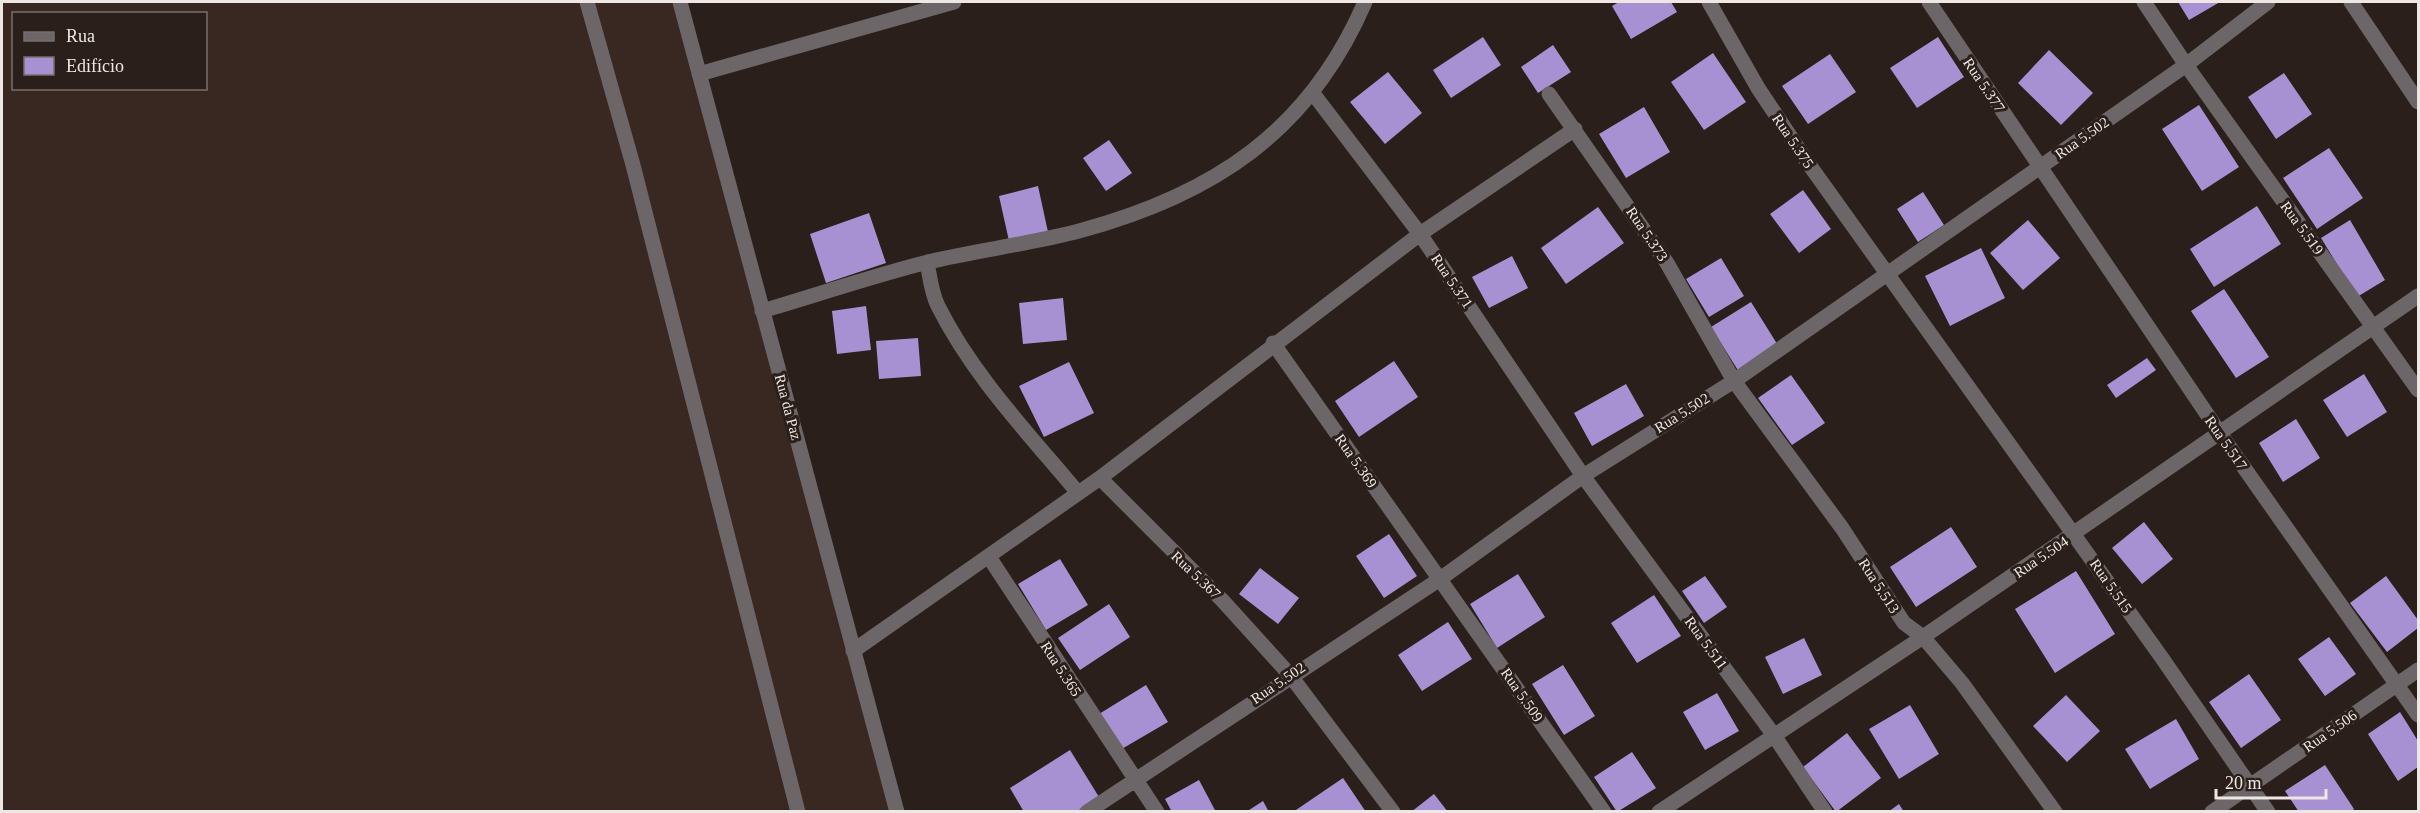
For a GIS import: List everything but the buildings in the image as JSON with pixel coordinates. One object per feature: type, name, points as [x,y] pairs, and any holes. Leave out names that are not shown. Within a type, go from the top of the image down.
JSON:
[{"type":"street","points":[[587,2],[636,177],[798,812]]},
{"type":"street","name":"Rua da Paz","points":[[681,2],[897,812]]},
{"type":"street","points":[[699,74],[954,2]]},
{"type":"street","points":[[762,311],[927,262],[1079,231],[1174,199],[1226,170],[1271,138],[1312,92],[1352,32],[1365,2]]},
{"type":"street","name":"Rua 5.375","points":[[1709,2],[1758,88],[1887,274]]},
{"type":"street","name":"Rua 5.377","points":[[1929,2],[2040,168]]},
{"type":"street","name":"Rua 5.519","points":[[2144,2],[2186,65],[2418,390]]},
{"type":"street","name":"Rua 5.502","points":[[1087,812],[1290,675],[1440,579],[1583,476],[1734,381],[2186,65],[2268,2]]},
{"type":"street","points":[[2351,2],[2418,102]]},
{"type":"street","name":"Rua 5.371","points":[[1312,92],[1420,234],[1583,476]]},
{"type":"street","name":"Rua 5.373","points":[[1549,94],[1667,263],[1734,381]]},
{"type":"street","points":[[853,651],[1100,478],[1273,343],[1420,234],[1575,129]]},
{"type":"street","name":"Rua 5.517","points":[[2040,168],[2218,432],[2418,715]]},
{"type":"street","points":[[927,262],[931,287],[938,306],[984,380],[1078,493]]},
{"type":"street","name":"Rua 5.515","points":[[1887,274],[2074,534],[2268,812]]},
{"type":"street","name":"Rua 5.504","points":[[1659,812],[1773,734],[1923,637],[2418,296]]},
{"type":"street","name":"Rua 5.369","points":[[1273,343],[1440,579]]},
{"type":"street","name":"Rua 5.513","points":[[1734,381],[1842,528],[1904,623],[1923,637],[1962,683],[2055,812]]},
{"type":"street","name":"Rua 5.511","points":[[1583,476],[1773,734],[1825,812]]},
{"type":"street","name":"Rua 5.367","points":[[1100,478],[1223,601],[1290,675],[1394,812]]},
{"type":"street","name":"Rua 5.365","points":[[989,557],[1157,812]]},
{"type":"street","name":"Rua 5.509","points":[[1440,579],[1604,812]]},
{"type":"street","name":"Rua 5.506","points":[[2212,812],[2418,670]]},
{"type":"shaded area","points":[[2,2],[676,2],[892,811],[2,812]]}]
